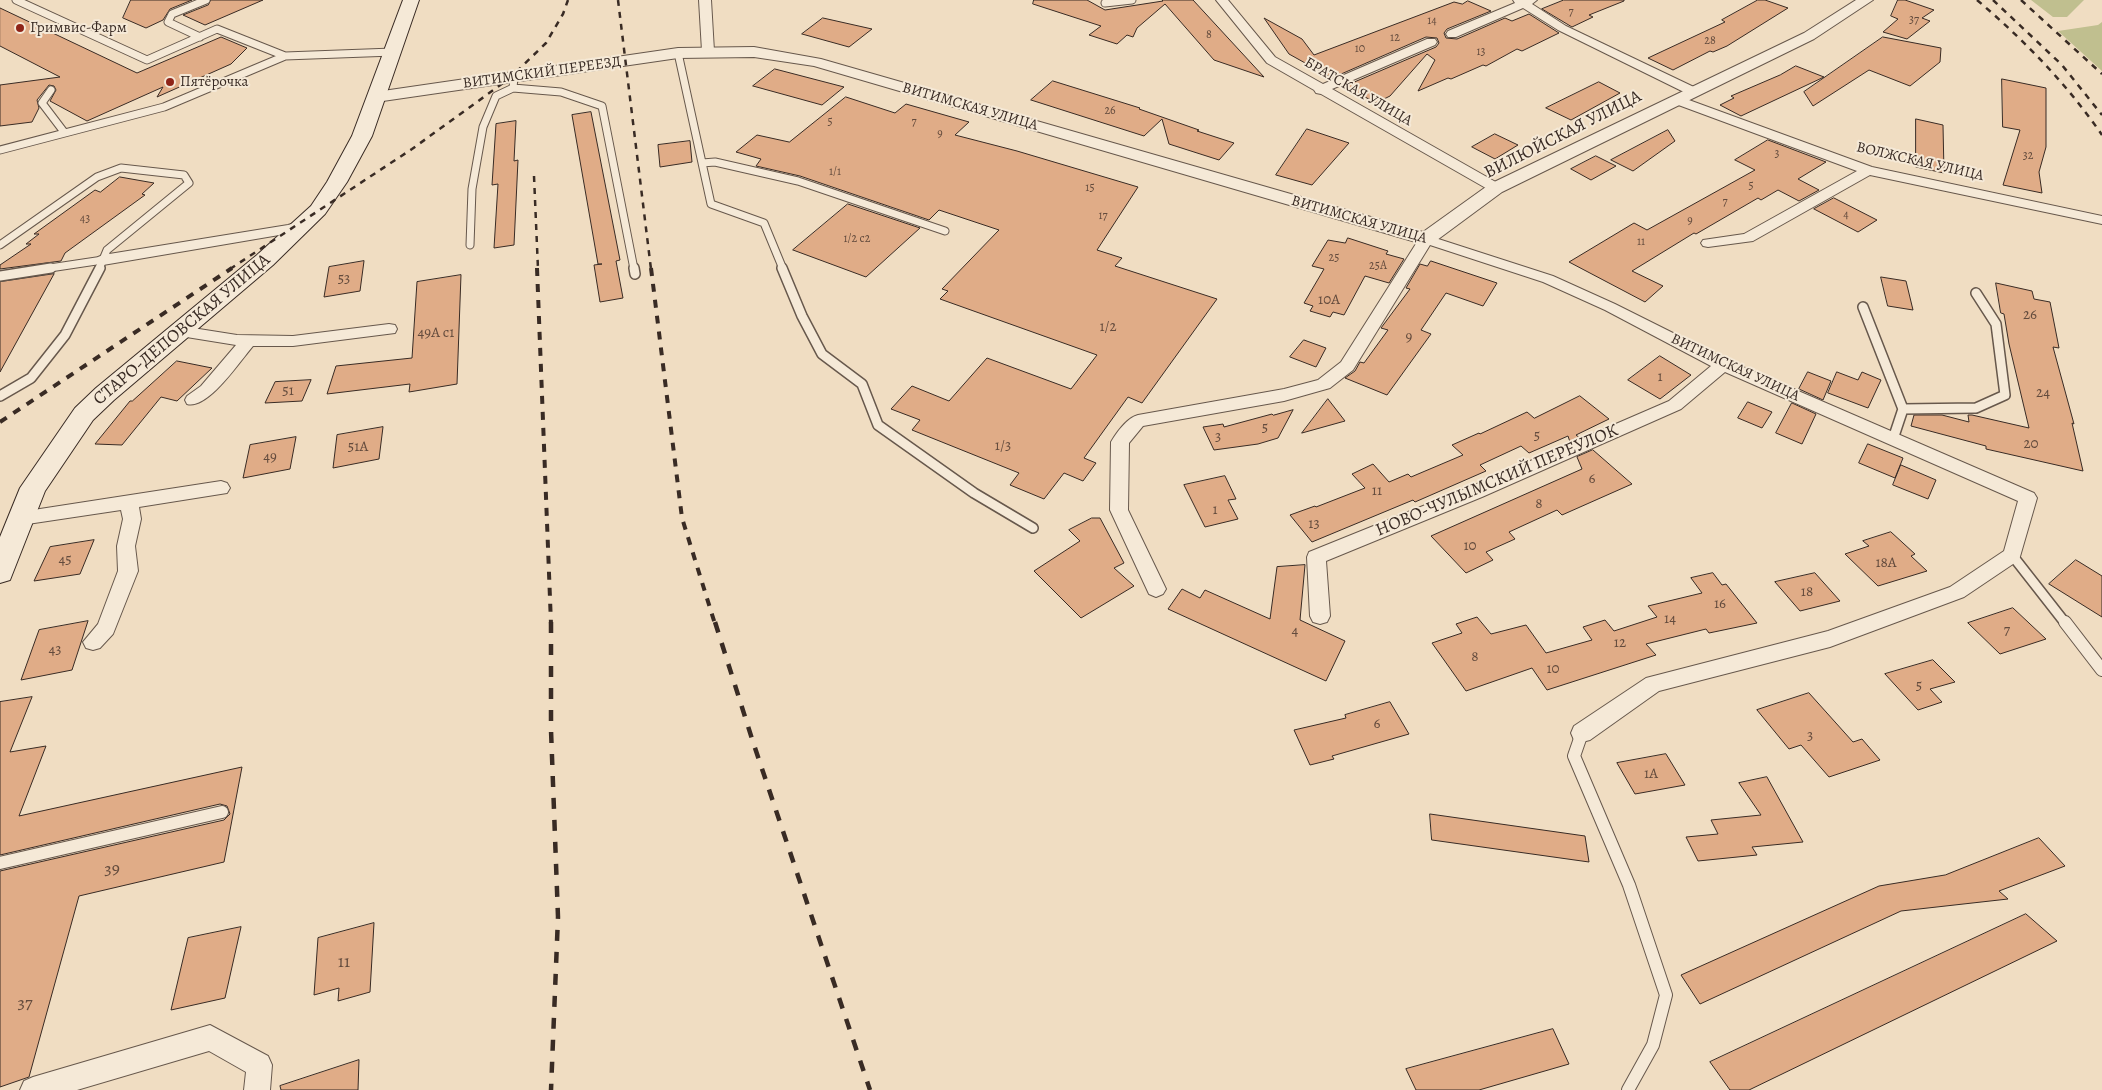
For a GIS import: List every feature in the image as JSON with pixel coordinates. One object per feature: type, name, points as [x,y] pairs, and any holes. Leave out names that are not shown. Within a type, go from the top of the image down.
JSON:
[{"type":"main road","name":"СТАРО-ДЕПОВСКАЯ УЛИЦА","points":[[0,572],[33,488],[84,414],[180,330],[265,260],[318,210],[337,182],[362,136],[411,0]]},
{"type":"street","points":[[707,0],[708,51]]},
{"type":"street","name":"БРАТСКАЯ УЛИЦА","points":[[1222,0],[1271,60],[1320,90],[1496,188]]},
{"type":"street","name":"ВИЛЮЙСКАЯ УЛИЦА","points":[[1156,589],[1119,510],[1120,442],[1138,422],[1284,396],[1324,384],[1347,366],[1426,239],[1496,188],[1809,36],[1866,0]]},
{"type":"street","points":[[1452,34],[1524,1],[1562,28],[1694,92]]},
{"type":"street","points":[[1320,90],[1431,42]]},
{"type":"street","name":"ВИТИМСКИЙ ПЕРЕЕЗД","points":[[376,96],[513,82],[678,53],[708,51]]},
{"type":"street","name":"ВИТИМСКАЯ УЛИЦА","points":[[708,51],[754,52],[816,62],[1426,239],[1548,279],[1610,307],[1723,365],[2028,498],[2012,555]]},
{"type":"street","name":"ВОЛЖСКАЯ УЛИЦА","points":[[1678,100],[1868,170],[2102,220]]},
{"type":"street","points":[[1708,243],[1748,238],[1868,170]]},
{"type":"street","points":[[103,260],[291,228],[304,224]]},
{"type":"street","points":[[180,330],[248,340],[293,341],[389,330]]},
{"type":"street","points":[[194,400],[207,390],[248,340]]},
{"type":"street","name":"НОВО-ЧУЛЫМСКИЙ ПЕРЕУЛОК","points":[[1320,616],[1316,557],[1476,492],[1675,405],[1723,365]]},
{"type":"street","points":[[21,518],[221,488]]},
{"type":"street","points":[[93,642],[106,628],[128,571],[126,546],[132,520],[129,502]]},
{"type":"street","points":[[1582,733],[1653,684],[1830,639],[1957,592],[2012,555]]},
{"type":"street","points":[[33,1090],[210,1038],[260,1065],[258,1090]]},
{"type":"lane","points":[[16,0],[147,60],[217,29],[285,56]]},
{"type":"lane","points":[[200,37],[168,22],[172,14],[206,0]]},
{"type":"lane","points":[[1105,3],[1132,0]]},
{"type":"lane","points":[[0,150],[164,107],[285,56],[393,52]]},
{"type":"lane","points":[[678,53],[711,204],[764,223],[802,316],[822,354],[862,384],[878,425],[974,493],[1033,528]]},
{"type":"lane","points":[[470,245],[472,189],[483,127],[496,96],[513,82],[561,92],[602,106],[635,274]]},
{"type":"lane","points":[[51,90],[42,104],[64,132]]},
{"type":"lane","points":[[702,164],[715,162],[798,181],[945,231]]},
{"type":"lane","points":[[0,244],[98,177],[121,168],[184,176],[189,183],[107,250],[65,335],[31,378],[0,396]]},
{"type":"lane","points":[[0,276],[103,260]]},
{"type":"lane","points":[[1903,409],[1976,408],[2005,395],[1996,324],[1976,293]]},
{"type":"lane","points":[[1864,307],[1903,409],[1893,439]]},
{"type":"lane","points":[[2012,555],[2102,670]]},
{"type":"lane","points":[[1582,733],[1574,756],[1628,885],[1666,996],[1653,1045],[1628,1090]]},
{"type":"lane","points":[[0,863],[222,812]]},
{"type":"shaded area","points":[[2031,0],[2084,0],[2067,17],[2053,17]]},
{"type":"shaded area","points":[[2102,22],[2102,71],[2058,31],[2098,25]]},
{"type":"building","points":[[131,0],[192,0],[170,9],[163,20],[146,28],[123,18]]},
{"type":"building","points":[[211,0],[263,0],[205,25],[183,15],[208,5]]},
{"type":"building","points":[[1034,0],[1087,0],[1105,10],[1162,0],[1193,0],[1264,77],[1214,60],[1165,4],[1137,28],[1133,37],[1127,35],[1117,44],[1089,35],[1101,26],[1033,4]]},
{"type":"building","points":[[1564,0],[1624,1],[1589,15],[1593,17],[1572,27],[1542,9]]},
{"type":"building","points":[[1758,0],[1765,0],[1788,8],[1727,46],[1713,52],[1710,51],[1673,70],[1648,58],[1725,22],[1722,20]]},
{"type":"building","points":[[1898,0],[1905,0],[1934,10],[1922,18],[1930,21],[1907,39],[1883,32],[1898,19],[1891,16]]},
{"type":"building","points":[[1468,1],[1491,11],[1447,29],[1444,33],[1446,38],[1457,39],[1505,18],[1512,21],[1529,14],[1559,33],[1522,51],[1517,49],[1486,66],[1483,65],[1418,91],[1435,60],[1427,54],[1390,96],[1376,103],[1345,86],[1436,47],[1439,43],[1437,38],[1426,37],[1332,78],[1289,54],[1264,18],[1302,39],[1314,55],[1454,2],[1462,4]]},
{"type":"building","points":[[0,8],[137,73],[221,37],[247,48],[231,64],[157,97],[163,87],[87,121],[50,101],[56,90],[54,86],[49,85],[37,100],[39,108],[32,122],[0,126],[0,85],[60,77],[0,46]]},
{"type":"building","points":[[823,18],[872,29],[849,47],[802,34]]},
{"type":"building","points":[[1883,37],[1941,48],[1940,62],[1910,86],[1869,70],[1813,106],[1804,92]]},
{"type":"building","points":[[1796,66],[1824,77],[1741,116],[1720,105],[1734,98],[1731,96]]},
{"type":"building","points":[[775,69],[844,87],[822,105],[753,86]]},
{"type":"building","points":[[2002,79],[2046,88],[2046,147],[2039,172],[2042,193],[2003,185],[2020,130],[2003,127]]},
{"type":"building","points":[[1053,81],[1140,108],[1199,130],[1197,131],[1234,143],[1219,160],[1169,144],[1162,119],[1144,136],[1031,100]]},
{"type":"building","points":[[1599,82],[1620,93],[1571,120],[1546,108]]},
{"type":"building","points":[[846,97],[895,113],[906,104],[969,122],[955,135],[1017,151],[1138,187],[1097,250],[1122,258],[1115,266],[1217,299],[1142,403],[1128,397],[1084,458],[1096,463],[1083,481],[1064,473],[1044,499],[1010,485],[1019,473],[912,430],[920,420],[891,409],[912,386],[949,401],[987,358],[1071,389],[1097,355],[940,299],[948,291],[942,289],[999,230],[939,210],[929,220],[800,176],[756,166],[761,159],[736,152],[757,135],[789,142]]},
{"type":"building","points":[[591,112],[620,260],[616,261],[623,298],[600,302],[594,265],[602,264],[598,264],[572,115]]},
{"type":"building","points":[[1916,119],[1943,125],[1944,173],[1916,167]]},
{"type":"building","points":[[516,121],[514,161],[518,160],[514,245],[494,248],[498,184],[492,185],[496,124]]},
{"type":"building","points":[[1307,129],[1349,143],[1312,185],[1276,175]]},
{"type":"building","points":[[1668,130],[1675,141],[1633,171],[1611,160]]},
{"type":"building","points":[[1495,134],[1518,145],[1495,159],[1472,147]]},
{"type":"building","points":[[1768,140],[1826,162],[1798,179],[1819,190],[1799,201],[1778,190],[1761,200],[1758,198],[1696,234],[1694,233],[1632,271],[1663,286],[1645,302],[1569,262],[1634,223],[1647,230],[1755,170],[1735,160]]},
{"type":"building","points":[[690,141],[692,162],[660,167],[658,145]]},
{"type":"building","points":[[1596,156],[1616,166],[1591,180],[1571,169]]},
{"type":"building","points":[[120,177],[154,183],[142,194],[145,195],[65,253],[61,261],[0,269],[0,265],[31,244],[26,244],[39,234],[34,234],[95,190],[100,192]]},
{"type":"building","points":[[1834,198],[1877,220],[1858,232],[1814,209]]},
{"type":"building","points":[[848,204],[920,228],[866,277],[793,250]]},
{"type":"building","points":[[1348,238],[1388,251],[1386,254],[1404,259],[1389,283],[1365,276],[1344,315],[1333,312],[1330,317],[1310,311],[1313,306],[1304,303],[1324,269],[1312,266],[1328,240],[1345,243]]},
{"type":"building","points":[[364,261],[360,291],[324,297],[329,267]]},
{"type":"building","points":[[1431,261],[1497,283],[1483,306],[1446,293],[1421,330],[1431,334],[1387,395],[1345,378],[1355,371],[1360,362],[1364,363],[1388,330],[1381,328],[1410,289],[1406,288],[1420,264],[1427,266]]},
{"type":"building","points":[[54,274],[0,372],[0,282]]},
{"type":"building","points":[[461,275],[457,384],[409,392],[410,384],[327,394],[336,366],[412,358],[417,282]]},
{"type":"building","points":[[1881,277],[1906,281],[1913,310],[1888,306]]},
{"type":"building","points":[[1996,283],[2032,291],[2034,299],[2050,302],[2059,348],[2053,347],[2074,424],[2072,423],[2083,471],[1986,449],[1986,446],[1911,426],[1914,415],[1942,415],[1969,422],[1968,415],[1972,415],[2029,428],[2009,344],[2004,314],[2001,313]]},
{"type":"building","points":[[1304,340],[1326,348],[1316,367],[1290,357]]},
{"type":"building","points":[[1660,356],[1691,375],[1660,399],[1628,380]]},
{"type":"building","points":[[177,361],[212,368],[177,401],[161,397],[122,445],[95,444],[130,401]]},
{"type":"building","points":[[1808,372],[1831,381],[1823,400],[1799,389]]},
{"type":"building","points":[[1837,372],[1858,380],[1862,372],[1881,380],[1868,408],[1828,393]]},
{"type":"building","points":[[311,380],[302,401],[265,403],[275,382]]},
{"type":"building","points":[[1580,396],[1609,419],[1576,435],[1580,438],[1570,442],[1568,436],[1529,453],[1521,446],[1480,465],[1486,471],[1415,502],[1413,500],[1312,542],[1290,515],[1365,488],[1352,474],[1373,464],[1389,482],[1408,474],[1411,477],[1463,455],[1452,445],[1527,412],[1534,418]]},
{"type":"building","points":[[1328,399],[1345,421],[1302,433]]},
{"type":"building","points":[[1748,402],[1772,412],[1762,428],[1738,418]]},
{"type":"building","points":[[1792,403],[1816,414],[1802,444],[1776,433]]},
{"type":"building","points":[[1293,410],[1278,438],[1258,444],[1214,450],[1203,427],[1223,424],[1224,427]]},
{"type":"building","points":[[383,427],[379,459],[333,468],[337,435]]},
{"type":"building","points":[[296,437],[290,469],[243,478],[250,445]]},
{"type":"building","points":[[1868,444],[1903,458],[1895,478],[1859,463]]},
{"type":"building","points":[[1593,450],[1632,484],[1562,515],[1557,510],[1509,532],[1515,539],[1486,552],[1493,560],[1466,573],[1431,536],[1582,469],[1577,457]]},
{"type":"building","points":[[1901,465],[1936,480],[1928,499],[1893,485]]},
{"type":"building","points":[[1225,476],[1236,499],[1228,500],[1238,519],[1205,527],[1184,485]]},
{"type":"building","points":[[1092,518],[1100,518],[1124,563],[1114,568],[1134,586],[1081,618],[1034,571],[1080,541],[1069,530]]},
{"type":"building","points":[[1891,532],[1915,554],[1911,556],[1927,571],[1878,586],[1845,554],[1869,546],[1863,541]]},
{"type":"building","points":[[94,540],[80,574],[34,581],[50,547]]},
{"type":"building","points":[[2076,560],[2102,576],[2102,617],[2049,584]]},
{"type":"building","points":[[1305,565],[1300,620],[1345,641],[1326,681],[1168,609],[1182,589],[1200,598],[1205,590],[1270,619],[1277,567]]},
{"type":"building","points":[[1713,573],[1722,585],[1726,584],[1757,623],[1709,633],[1706,629],[1646,644],[1656,655],[1547,690],[1532,668],[1466,691],[1432,643],[1462,633],[1456,624],[1477,617],[1491,634],[1526,625],[1546,653],[1592,640],[1583,627],[1605,620],[1614,631],[1657,617],[1648,606],[1702,593],[1691,578]]},
{"type":"building","points":[[1815,573],[1840,601],[1800,611],[1775,582]]},
{"type":"building","points":[[2013,608],[2046,639],[2000,654],[1968,623]]},
{"type":"building","points":[[88,621],[72,670],[21,680],[39,630]]},
{"type":"building","points":[[1933,660],[1955,682],[1930,689],[1942,702],[1918,710],[1885,674]]},
{"type":"building","points":[[1809,693],[1853,742],[1862,739],[1880,760],[1829,777],[1801,745],[1789,749],[1757,710]]},
{"type":"building","points":[[32,697],[10,752],[46,746],[19,816],[242,767],[224,862],[79,896],[29,1077],[0,1087],[0,871],[224,820],[230,814],[227,806],[220,804],[0,855],[0,702]]},
{"type":"building","points":[[1390,702],[1409,734],[1332,756],[1334,759],[1310,765],[1294,730],[1346,718],[1345,715]]},
{"type":"building","points":[[1666,754],[1685,785],[1635,794],[1617,763]]},
{"type":"building","points":[[1767,777],[1803,842],[1752,847],[1757,855],[1698,861],[1686,837],[1718,834],[1711,820],[1761,815],[1739,783]]},
{"type":"building","points":[[1430,814],[1585,836],[1589,862],[1432,840]]},
{"type":"building","points":[[2039,838],[2065,866],[1999,891],[2008,899],[1901,911],[1700,1004],[1681,975],[1879,886],[1945,875]]},
{"type":"building","points":[[2026,914],[2057,941],[1749,1090],[1730,1090],[1710,1062]]},
{"type":"building","points":[[374,923],[370,992],[338,1001],[339,988],[314,995],[318,938]]},
{"type":"building","points":[[241,927],[225,998],[171,1010],[188,938]]},
{"type":"building","points":[[1553,1029],[1569,1064],[1479,1090],[1416,1090],[1406,1069]]},
{"type":"building","points":[[359,1060],[358,1090],[281,1090],[280,1086]]},
{"type":"railway","points":[[230,269],[412,149],[510,78],[546,43],[563,14],[568,0]]},
{"type":"railway","points":[[618,0],[651,269]]},
{"type":"railway","points":[[1977,0],[2044,63],[2089,116],[2102,135]]},
{"type":"railway","points":[[1993,0],[2062,65],[2102,115]]},
{"type":"railway","points":[[2021,0],[2102,74]]},
{"type":"railway","points":[[534,176],[538,269]]},
{"type":"railway","points":[[0,422],[232,268]]},
{"type":"railway","points":[[537,268],[551,624]]},
{"type":"railway","points":[[651,268],[682,518],[715,624]]},
{"type":"railway","points":[[715,622],[753,742],[870,1090]]},
{"type":"railway","points":[[551,624],[551,730],[558,917],[551,1090]]},
{"type":"place","name":"Гримвис-Фарм","points":[[20,28]]},
{"type":"place","name":"Пятёрочка","points":[[170,82]]}]
